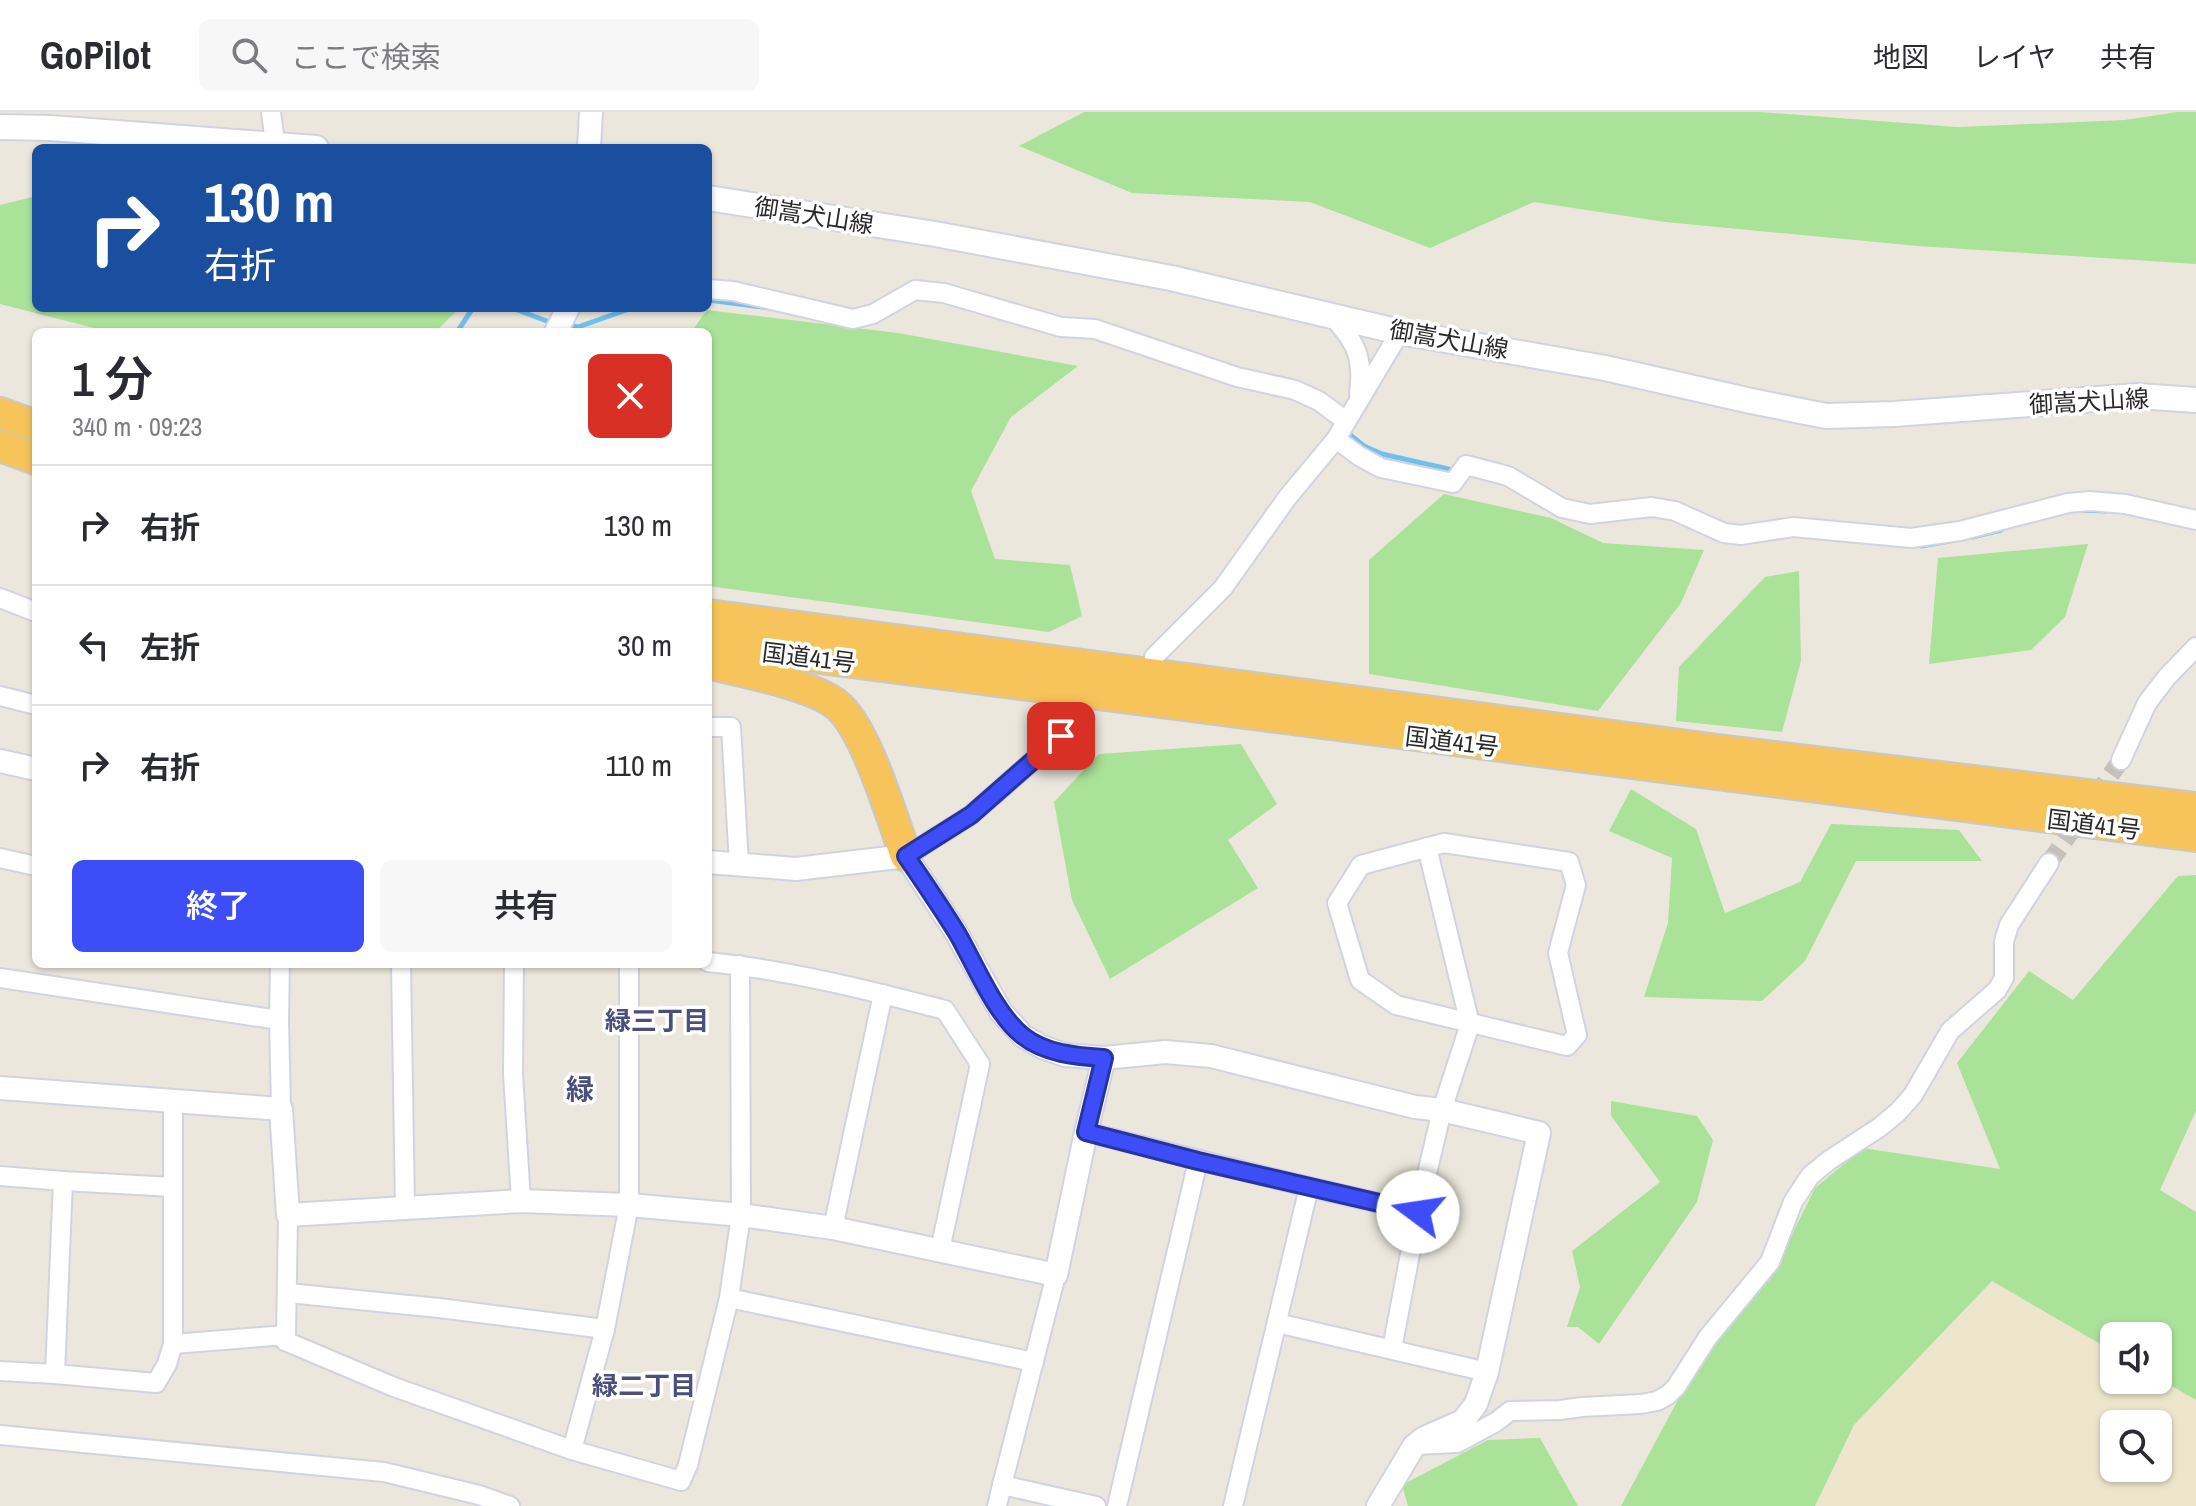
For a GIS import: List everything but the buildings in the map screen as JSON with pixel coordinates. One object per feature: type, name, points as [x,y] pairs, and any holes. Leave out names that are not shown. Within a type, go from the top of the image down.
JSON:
[{"type":"highway","points":[[0,413],[32,425]]},
{"type":"highway","points":[[0,446],[32,458]]},
{"type":"highway","name":"国道41号","points":[[712,616],[1718,750],[2196,808]]},
{"type":"highway","name":"国道41号","points":[[712,642],[2196,836]]},
{"type":"highway","points":[[712,664],[821,695],[838,705],[857,728],[906,856]]},
{"type":"highway","points":[[2105,796],[2196,797]]},
{"type":"highway","points":[[1951,806],[2196,852]]},
{"type":"main road","points":[[0,127],[283,144]]},
{"type":"main road","name":"御嵩犬山線","points":[[712,199],[935,234],[1156,275],[1400,332],[1605,368],[1826,416],[2138,396],[2196,400]]},
{"type":"street","points":[[271,112],[275,143]]},
{"type":"street","points":[[589,144],[591,112]]},
{"type":"street","points":[[712,289],[733,291],[853,319],[873,314],[915,290],[944,293],[1061,327],[1095,329],[1237,377],[1295,390],[1319,401],[1346,421]]},
{"type":"street","points":[[1331,315],[1349,335],[1358,357],[1362,372],[1358,401]]},
{"type":"street","points":[[1154,657],[1223,588],[1287,498],[1336,439],[1400,332]]},
{"type":"street","points":[[1336,439],[1381,468],[1453,483],[1466,465],[1508,476],[1562,508],[1590,514],[1652,507],[1675,511],[1724,533],[1741,535],[1793,527],[1911,538],[1960,531],[2068,503],[2090,501],[2125,504],[2196,520]]},
{"type":"street","points":[[0,598],[32,610]]},
{"type":"street","points":[[2121,760],[2147,703],[2196,647]]},
{"type":"street","points":[[0,696],[32,704]]},
{"type":"street","points":[[712,862],[796,869],[906,856],[971,815],[1084,716]]},
{"type":"street","points":[[712,727],[731,727],[739,864]]},
{"type":"street","points":[[0,761],[32,768]]},
{"type":"street","points":[[1444,843],[1569,862],[1576,885],[1558,953],[1577,1035],[1567,1046],[1396,1005],[1360,980],[1337,903],[1361,865],[1427,847],[1444,843]]},
{"type":"street","points":[[1392,1349],[1418,1212],[1442,1110],[1470,1024],[1427,847]]},
{"type":"street","points":[[906,856],[956,932],[1001,1012],[1023,1036],[1042,1047],[1065,1055],[1104,1058],[1165,1052],[1211,1056],[1415,1107],[1442,1110],[1539,1133],[1487,1372],[1476,1404],[1463,1421],[1424,1438],[1414,1446],[1378,1506]]},
{"type":"street","points":[[0,858],[32,865]]},
{"type":"street","points":[[1414,1446],[1457,1443],[1510,1411],[1641,1404],[1668,1395],[1708,1337],[1770,1262],[1793,1202],[1810,1176],[1898,1112],[1913,1095],[1950,1031],[1997,990],[2004,978],[2004,941],[2009,925],[2049,863]]},
{"type":"street","points":[[712,962],[740,965],[883,994],[945,1010],[980,1064],[940,1250]]},
{"type":"street","points":[[280,1335],[285,1341],[394,1387],[572,1450],[681,1481],[688,1465],[729,1298],[741,1215],[740,965]]},
{"type":"street","points":[[173,1344],[286,1335],[288,1215],[281,1109],[280,968]]},
{"type":"street","points":[[401,968],[405,1208]]},
{"type":"street","points":[[514,968],[513,1074],[521,1201]]},
{"type":"street","points":[[572,1450],[605,1329],[629,1205],[629,968]]},
{"type":"street","points":[[0,978],[279,1020]]},
{"type":"street","points":[[833,1228],[883,994]]},
{"type":"street","points":[[997,1506],[1056,1275],[1104,1058]]},
{"type":"street","points":[[0,1088],[281,1109]]},
{"type":"street","points":[[0,1371],[156,1383],[167,1364],[173,1344],[173,1102]]},
{"type":"street","points":[[1086,1132],[1418,1212]]},
{"type":"street","points":[[1117,1506],[1198,1161]]},
{"type":"street","points":[[0,1176],[173,1187]]},
{"type":"street","points":[[55,1374],[63,1181]]},
{"type":"street","points":[[1233,1506],[1309,1187]]},
{"type":"street","points":[[288,1215],[521,1201],[629,1205],[741,1215],[833,1228],[1056,1275]]},
{"type":"street","points":[[288,1293],[605,1329]]},
{"type":"street","points":[[729,1298],[1034,1362]]},
{"type":"street","points":[[1277,1323],[1487,1372]]},
{"type":"street","points":[[0,1435],[384,1472],[479,1495],[510,1506]]},
{"type":"street","points":[[1002,1485],[1096,1506]]},
{"type":"shaded area","points":[[1992,1281],[2100,1344],[2100,1394],[2172,1394],[2172,1386],[2196,1400],[2196,1506],[1815,1506],[1854,1425]]},
{"type":"green space","points":[[1084,112],[1760,112],[1957,127],[2125,120],[2196,112],[2196,264],[1918,246],[1665,222],[1534,202],[1430,248],[1310,202],[1132,193],[1019,146]]},
{"type":"green space","points":[[32,197],[32,312],[456,312],[439,328],[94,328],[0,304],[0,205]]},
{"type":"green space","points":[[712,311],[898,333],[1078,366],[1011,417],[971,491],[995,559],[1070,565],[1082,616],[1049,632],[712,587],[712,328],[694,328],[706,312]]},
{"type":"green space","points":[[1444,494],[1551,518],[1603,543],[1704,550],[1681,603],[1598,711],[1369,674],[1369,560]]},
{"type":"green space","points":[[2088,544],[2065,617],[2031,650],[1929,664],[1938,558]]},
{"type":"green space","points":[[1799,571],[1801,661],[1782,732],[1676,721],[1679,667],[1765,577]]},
{"type":"green space","points":[[1241,744],[1277,804],[1228,840],[1258,888],[1110,979],[1072,900],[1054,802],[1099,754]]},
{"type":"green space","points":[[1631,789],[1696,829],[1725,913],[1800,882],[1831,824],[1959,830],[1982,861],[1856,861],[1805,961],[1762,1001],[1644,997],[1668,923],[1672,858],[1609,831]]},
{"type":"green space","points":[[2196,875],[2196,1111],[2160,1190],[2196,1212],[2196,1400],[2172,1386],[2172,1322],[2100,1322],[2100,1344],[1992,1281],[1854,1425],[1815,1506],[1621,1506],[1679,1398],[1710,1348],[1770,1279],[1815,1188],[1863,1148],[2000,1169],[1957,1063],[2029,971],[2073,1000],[2178,876]]},
{"type":"green space","points":[[1611,1101],[1697,1116],[1713,1140],[1697,1202],[1599,1344],[1578,1327],[1567,1327],[1580,1287],[1572,1251],[1660,1182],[1611,1116]]},
{"type":"green space","points":[[1540,1438],[1578,1506],[1408,1506],[1402,1485],[1488,1440]]},
{"type":"waterway","points":[[712,301],[770,308]]},
{"type":"waterway","points":[[460,328],[470,312]]},
{"type":"waterway","points":[[523,312],[552,323]]},
{"type":"waterway","points":[[566,325],[578,327],[621,312]]},
{"type":"waterway","points":[[1344,430],[1364,446],[1382,454],[1457,471]]},
{"type":"waterway","points":[[2080,510],[2106,511]]},
{"type":"waterway","points":[[1972,537],[2001,530]]},
{"type":"waterway","points":[[1921,546],[1950,541]]},
{"type":"tunnel","points":[[2049,863],[2121,760]]},
{"type":"district","name":"緑三丁目","points":[[657,1020]]},
{"type":"district","name":"緑","points":[[580,1089]]},
{"type":"district","name":"緑二丁目","points":[[644,1385]]},
{"type":"route","points":[[1061,736],[971,815],[906,856],[956,932],[1001,1012],[1023,1036],[1065,1055],[1104,1058],[1086,1132],[1418,1212]]}]
